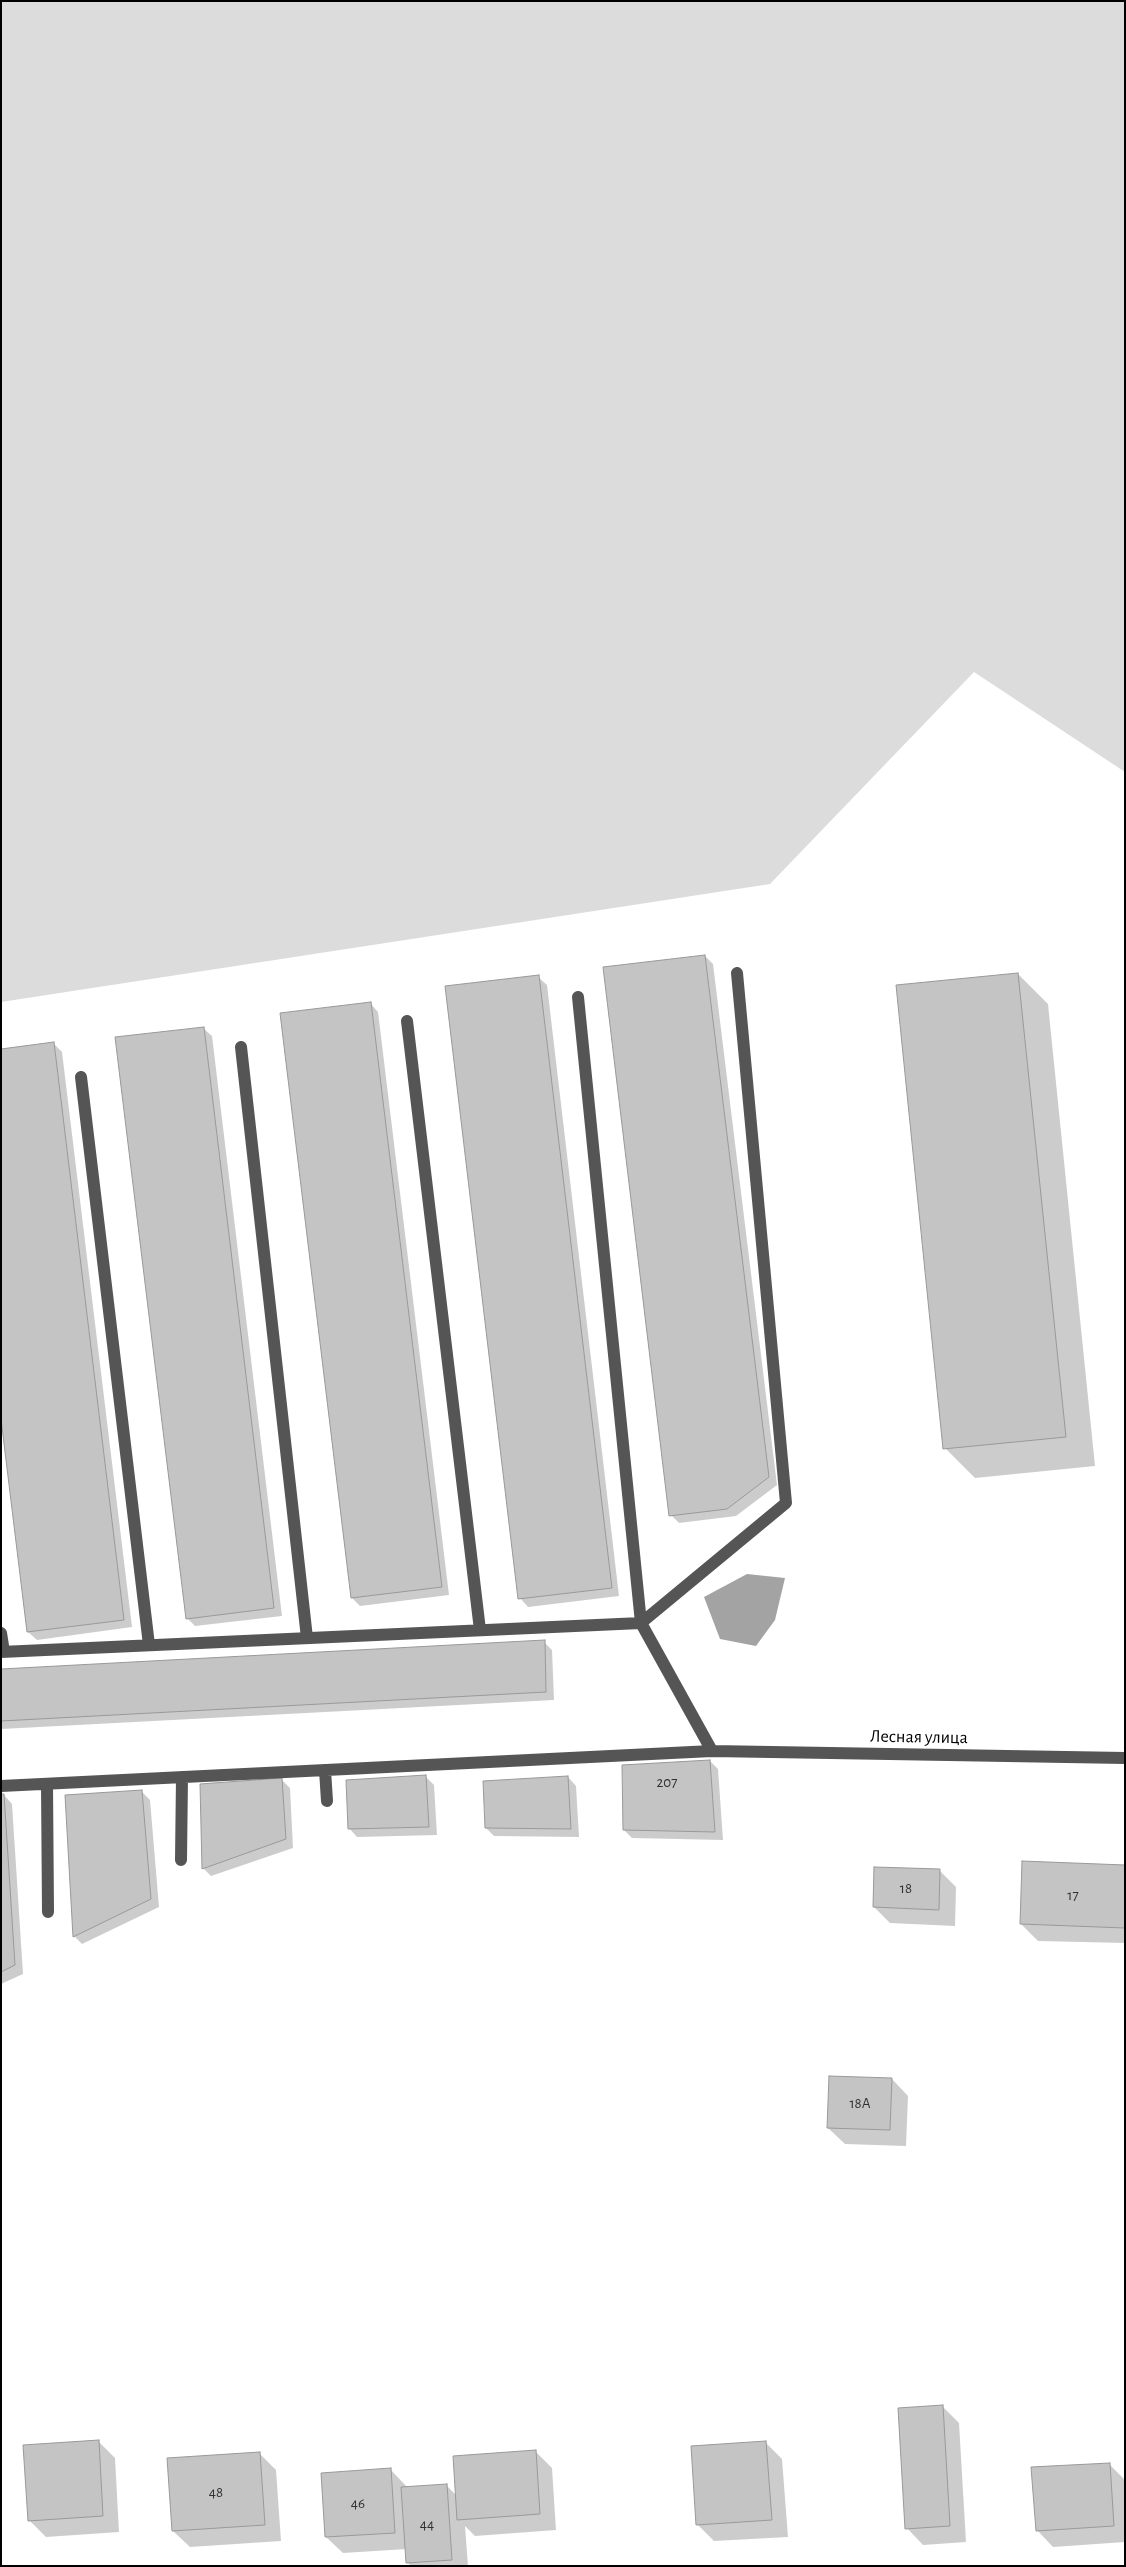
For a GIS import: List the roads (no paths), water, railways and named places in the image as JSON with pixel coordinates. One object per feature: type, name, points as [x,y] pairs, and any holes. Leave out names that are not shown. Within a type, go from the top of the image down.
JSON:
[{"type":"street","points":[[1,1633],[3,1652],[641,1623],[786,1503],[737,973]]},
{"type":"street","points":[[578,997],[641,1623],[712,1751]]},
{"type":"street","points":[[407,1021],[480,1630]]},
{"type":"street","points":[[241,1047],[307,1638]]},
{"type":"street","points":[[81,1077],[150,1645]]},
{"type":"street","name":"Лесная улица","points":[[1,1786],[712,1751],[1125,1758]]},
{"type":"street","points":[[325,1770],[327,1801]]},
{"type":"street","points":[[181,1860],[182,1777]]},
{"type":"street","points":[[47,1784],[48,1912]]}]
